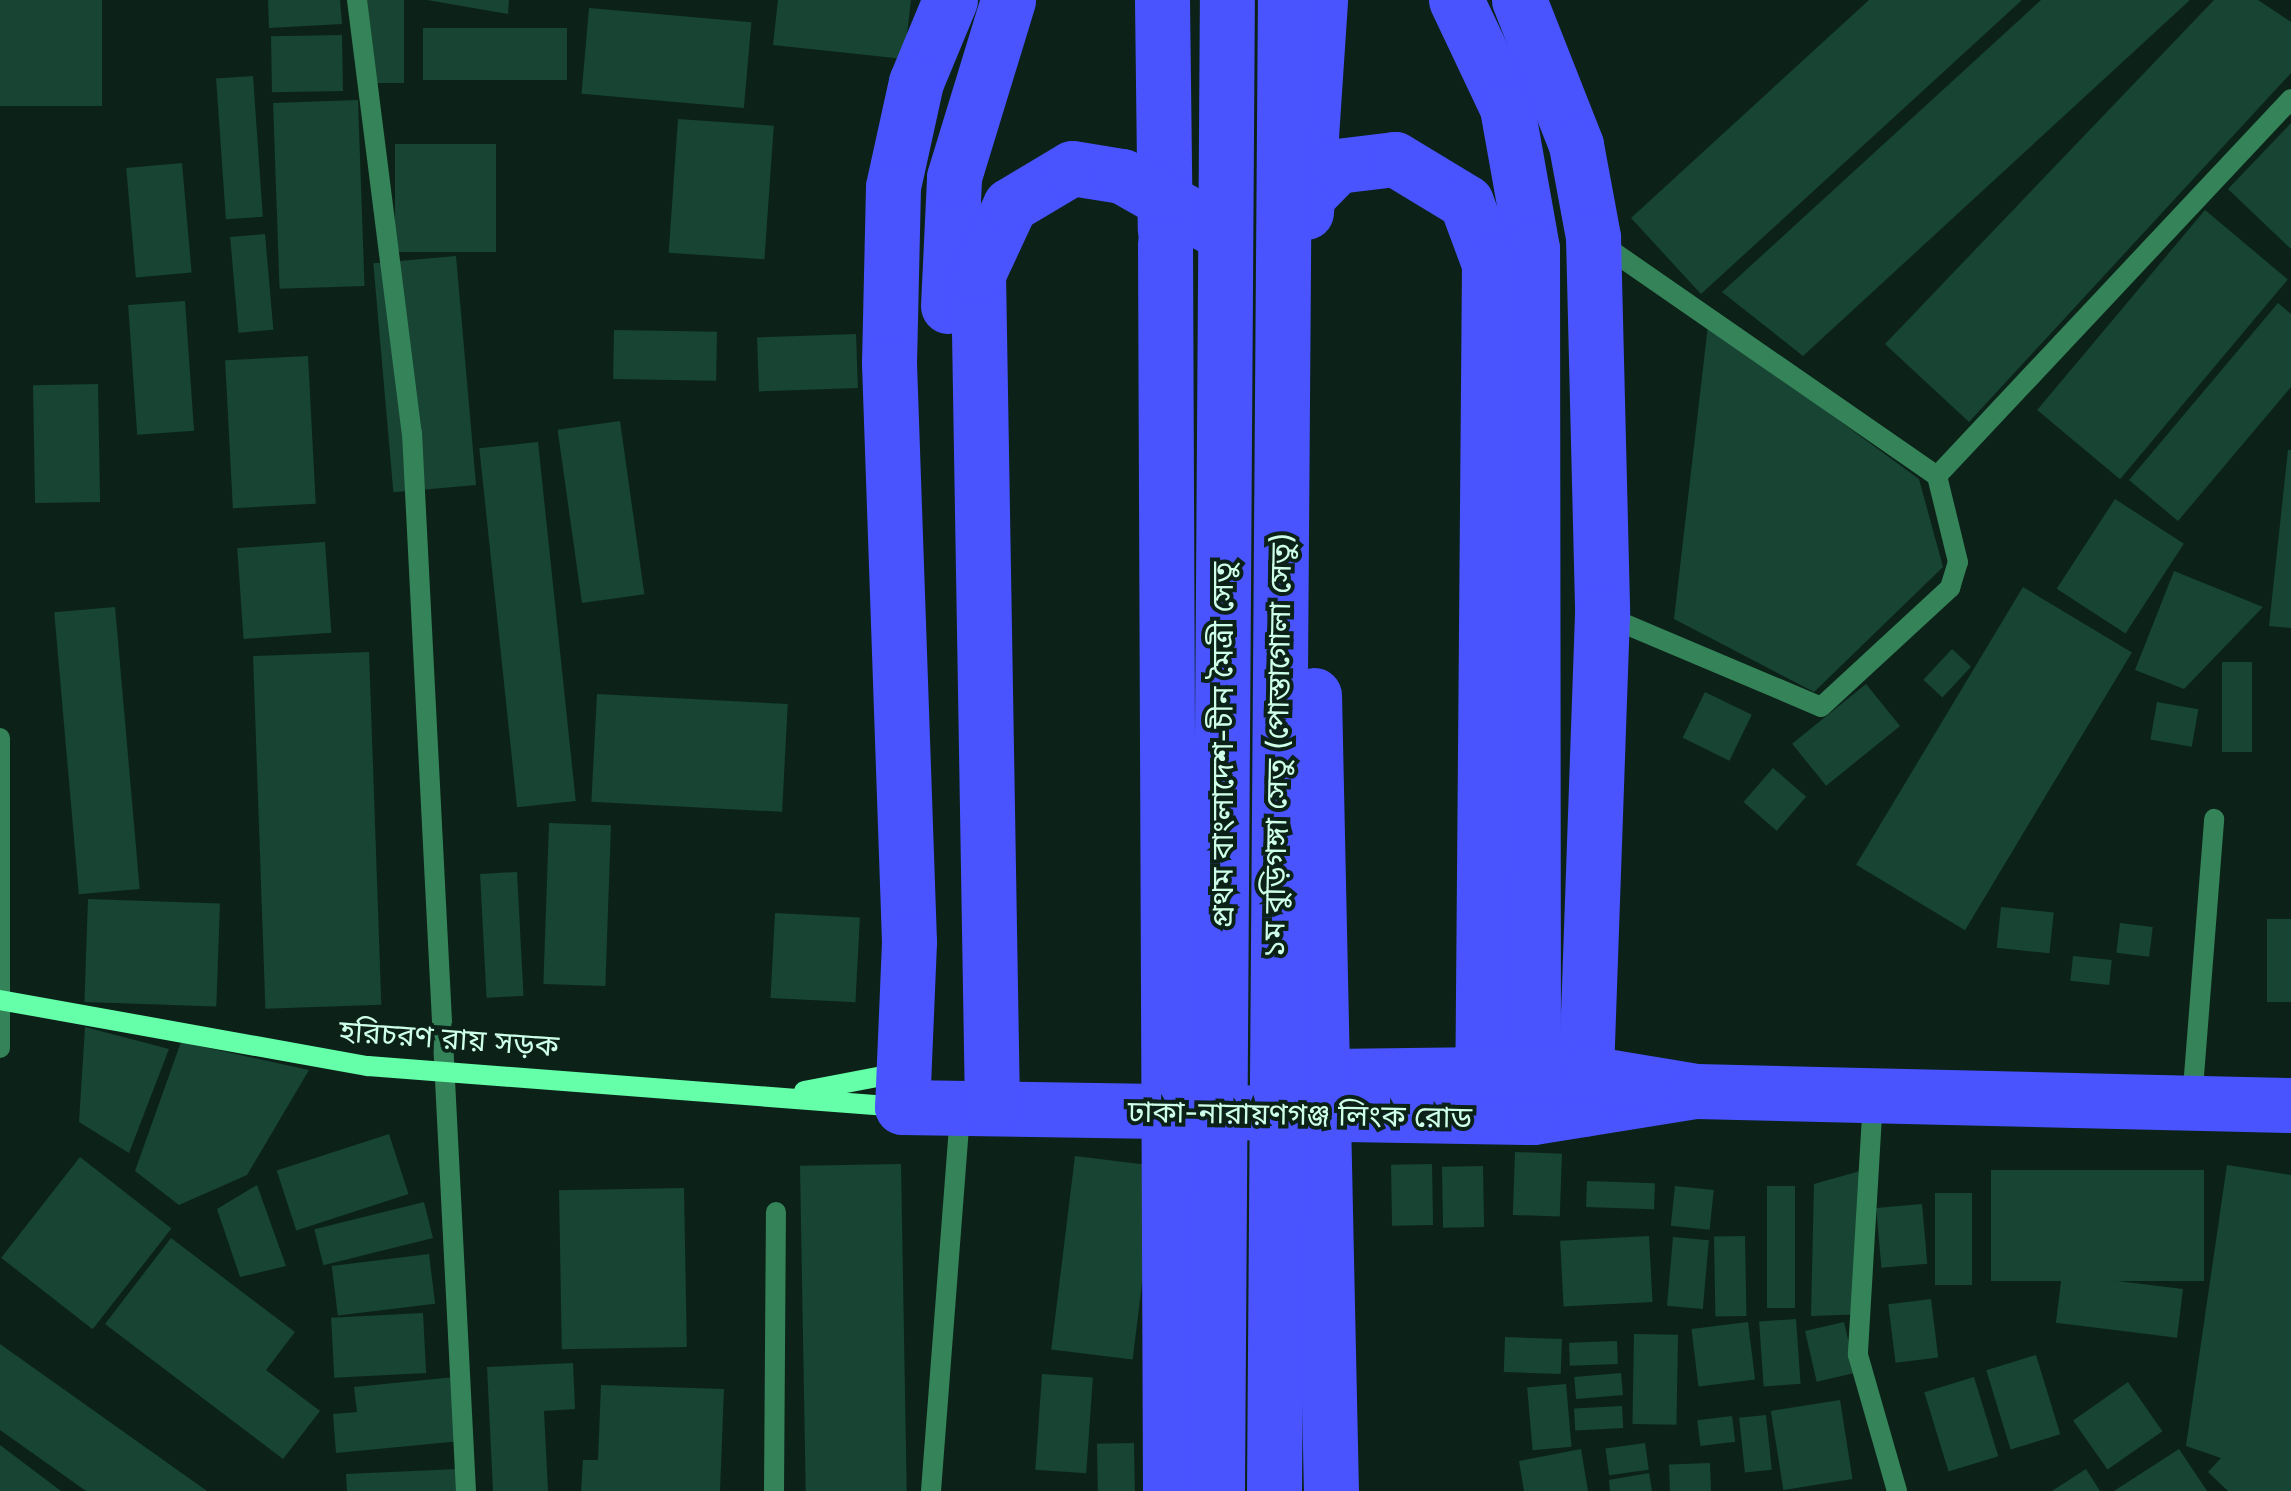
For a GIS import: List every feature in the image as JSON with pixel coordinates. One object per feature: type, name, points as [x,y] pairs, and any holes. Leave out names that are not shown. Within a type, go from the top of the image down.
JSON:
[{"type":"highway","points":[[902,1090],[909,942],[889,363],[893,187],[916,82],[950,0]]},
{"type":"highway","points":[[976,1091],[948,298],[954,177],[1008,0]]},
{"type":"highway","points":[[1162,0],[1170,1491]]},
{"type":"highway","name":"প্রথম বাংলাদেশ-চীন মৈত্রী সেতু","points":[[1217,1491],[1227,0]]},
{"type":"highway","name":"১ম বুড়িগঙ্গা সেতু (পোস্তাগোলা সেতু)","points":[[1274,1491],[1299,215],[1285,0]]},
{"type":"highway","points":[[1320,0],[1299,215],[1331,1491]]},
{"type":"highway","points":[[1456,0],[1507,108],[1532,248],[1534,1096]]},
{"type":"highway","points":[[1519,0],[1576,145],[1593,237],[1602,614],[1534,1096]]},
{"type":"highway","points":[[1299,215],[1337,166],[1373,156],[1418,166],[1466,202],[1489,264],[1534,1096]]},
{"type":"highway","points":[[976,1091],[978,274],[1010,205],[1072,168],[1165,219],[1224,234]]},
{"type":"highway","name":"ঢাকা-নারায়ণগঞ্জ লিংক রোড","points":[[902,1090],[1534,1096],[1696,1091],[2291,1105]]},
{"type":"main road","name":"হরিচরণ রায় সড়ক","points":[[2,1000],[368,1066],[449,1066],[778,1096],[902,1090]]},
{"type":"main road","name":"হরিচরণ রায় সড়ক","points":[[778,1096],[902,1090]]},
{"type":"street","points":[[357,0],[412,433],[449,1066],[447,1191],[466,1491]]},
{"type":"street","points":[[1937,476],[2291,99]]},
{"type":"street","points":[[1593,237],[1937,476],[1958,562],[1950,588],[1821,708],[1602,614]]},
{"type":"street","points":[[0,738],[0,1048]]},
{"type":"street","points":[[2192,1103],[2214,819]]},
{"type":"street","points":[[931,1491],[976,1091]]},
{"type":"street","points":[[1873,1095],[1858,1356],[1897,1491]]},
{"type":"street","points":[[774,1491],[776,1212]]},
{"type":"building","points":[[0,0],[102,0],[102,106],[0,106]]},
{"type":"building","points":[[268,0],[340,0],[342,24],[269,28]]},
{"type":"building","points":[[358,0],[404,0],[404,83],[358,83]]},
{"type":"building","points":[[427,0],[509,0],[508,14]]},
{"type":"building","points":[[778,0],[911,0],[904,59],[773,45]]},
{"type":"building","points":[[1869,0],[2022,0],[1701,294],[1631,218]]},
{"type":"building","points":[[2041,0],[2190,0],[1803,356],[1722,292]]},
{"type":"building","points":[[2214,0],[2258,0],[2291,22],[2291,73],[1969,422],[1885,344]]},
{"type":"building","points":[[589,8],[751,22],[744,108],[582,94]]},
{"type":"building","points":[[423,28],[567,28],[567,80],[423,80]]},
{"type":"building","points":[[342,35],[343,91],[272,92],[271,36]]},
{"type":"building","points":[[253,76],[263,217],[226,219],[216,79]]},
{"type":"building","points":[[358,100],[364,286],[280,289],[273,103]]},
{"type":"building","points":[[678,119],[774,126],[764,259],[669,253]]},
{"type":"building","points":[[2291,123],[2291,249],[2228,189]]},
{"type":"building","points":[[395,144],[496,144],[496,252],[395,252]]},
{"type":"building","points":[[182,163],[192,273],[136,277],[126,168]]},
{"type":"building","points":[[2205,210],[2288,279],[2120,479],[2037,410]]},
{"type":"building","points":[[265,234],[273,330],[239,333],[230,237]]},
{"type":"building","points":[[456,256],[476,485],[393,492],[373,263]]},
{"type":"building","points":[[185,301],[194,431],[137,435],[128,305]]},
{"type":"building","points":[[2278,303],[2291,314],[2291,387],[2178,521],[2129,480]]},
{"type":"building","points":[[1708,325],[1919,479],[1943,567],[1814,692],[1674,619]]},
{"type":"building","points":[[614,330],[717,332],[716,381],[613,379]]},
{"type":"building","points":[[856,334],[858,388],[759,391],[757,337]]},
{"type":"building","points":[[308,356],[316,504],[233,508],[225,360]]},
{"type":"building","points":[[98,384],[100,502],[35,503],[33,385]]},
{"type":"building","points":[[620,421],[644,594],[582,603],[558,430]]},
{"type":"building","points":[[538,442],[576,801],[517,807],[479,448]]},
{"type":"building","points":[[2291,450],[2291,628],[2269,626]]},
{"type":"building","points":[[2115,499],[2184,544],[2125,633],[2057,589]]},
{"type":"building","points":[[325,542],[331,633],[244,639],[237,548]]},
{"type":"building","points":[[2174,571],[2263,607],[2184,689],[2135,670]]},
{"type":"building","points":[[2023,587],[2132,652],[1965,930],[1856,865]]},
{"type":"building","points":[[115,607],[140,889],[79,894],[54,612]]},
{"type":"building","points":[[1952,649],[1971,667],[1942,697],[1923,680]]},
{"type":"building","points":[[369,652],[381,1005],[265,1009],[253,656]]},
{"type":"building","points":[[2222,662],[2252,662],[2252,752],[2222,752]]},
{"type":"building","points":[[1866,684],[1900,726],[1826,786],[1792,744]]},
{"type":"building","points":[[1705,692],[1752,715],[1729,761],[1683,738]]},
{"type":"building","points":[[597,694],[788,704],[782,812],[591,802]]},
{"type":"building","points":[[2157,702],[2198,709],[2192,747],[2150,739]]},
{"type":"building","points":[[1773,768],[1806,797],[1777,831],[1743,802]]},
{"type":"building","points":[[549,823],[611,825],[605,986],[543,984]]},
{"type":"building","points":[[517,872],[523,996],[487,998],[480,874]]},
{"type":"building","points":[[88,899],[220,904],[216,1007],[84,1002]]},
{"type":"building","points":[[2001,907],[2054,913],[2049,953],[1997,948]]},
{"type":"building","points":[[775,913],[860,917],[855,1002],[771,998]]},
{"type":"building","points":[[2267,919],[2291,919],[2291,1002],[2267,1002]]},
{"type":"building","points":[[2120,923],[2153,927],[2149,957],[2116,953]]},
{"type":"building","points":[[2073,956],[2112,960],[2109,985],[2070,981]]},
{"type":"building","points":[[85,1027],[169,1049],[129,1153],[79,1122]]},
{"type":"building","points":[[181,1042],[309,1070],[247,1175],[179,1205],[135,1171]]},
{"type":"building","points":[[389,1134],[408,1194],[296,1230],[277,1170]]},
{"type":"building","points":[[1515,1152],[1562,1154],[1560,1217],[1513,1215]]},
{"type":"building","points":[[1075,1156],[1156,1166],[1133,1360],[1051,1350]]},
{"type":"building","points":[[80,1157],[171,1228],[93,1329],[1,1258]]},
{"type":"building","points":[[901,1164],[907,1491],[806,1491],[800,1166]]},
{"type":"building","points":[[1432,1164],[1433,1225],[1392,1226],[1391,1165]]},
{"type":"building","points":[[2227,1165],[2291,1175],[2291,1491],[2228,1491],[2208,1472],[2221,1458],[2186,1446]]},
{"type":"building","points":[[1483,1166],[1484,1227],[1443,1228],[1442,1167]]},
{"type":"building","points":[[1991,1170],[2204,1170],[2204,1281],[1991,1281]]},
{"type":"building","points":[[1860,1171],[1869,1314],[1811,1316],[1814,1184]]},
{"type":"building","points":[[1587,1181],[1655,1183],[1654,1209],[1586,1207]]},
{"type":"building","points":[[257,1185],[286,1266],[240,1277],[217,1209]]},
{"type":"building","points":[[1675,1186],[1714,1190],[1710,1230],[1671,1226]]},
{"type":"building","points":[[1767,1186],[1795,1186],[1795,1308],[1767,1308]]},
{"type":"building","points":[[684,1188],[687,1347],[562,1349],[559,1190]]},
{"type":"building","points":[[1935,1193],[1972,1193],[1972,1285],[1935,1285]]},
{"type":"building","points":[[424,1202],[433,1238],[323,1265],[314,1229]]},
{"type":"building","points":[[1922,1204],[1927,1264],[1881,1268],[1876,1208]]},
{"type":"building","points":[[1649,1236],[1652,1302],[1564,1307],[1560,1241]]},
{"type":"building","points":[[1745,1236],[1746,1316],[1715,1317],[1714,1237]]},
{"type":"building","points":[[1673,1237],[1709,1240],[1703,1309],[1667,1306]]},
{"type":"building","points":[[171,1238],[295,1332],[266,1370],[320,1411],[283,1459],[105,1324]]},
{"type":"building","points":[[429,1254],[435,1304],[338,1316],[332,1266]]},
{"type":"building","points":[[2062,1274],[2183,1289],[2177,1338],[2056,1323]]},
{"type":"building","points":[[1931,1299],[1938,1358],[1896,1363],[1888,1304]]},
{"type":"building","points":[[423,1313],[426,1373],[334,1378],[331,1318]]},
{"type":"building","points":[[1796,1319],[1801,1384],[1764,1386],[1759,1322]]},
{"type":"building","points":[[1748,1322],[1755,1380],[1698,1387],[1691,1329]]},
{"type":"building","points":[[1844,1322],[1856,1373],[1817,1382],[1805,1331]]},
{"type":"building","points":[[1634,1334],[1678,1335],[1676,1425],[1632,1424]]},
{"type":"building","points":[[1505,1337],[1562,1339],[1561,1374],[1504,1372]]},
{"type":"building","points":[[1617,1341],[1618,1364],[1570,1366],[1569,1343]]},
{"type":"building","points":[[0,1344],[207,1491],[86,1491],[0,1430]]},
{"type":"building","points":[[2036,1355],[2060,1434],[2011,1450],[1986,1370]]},
{"type":"building","points":[[573,1363],[575,1409],[544,1411],[548,1491],[493,1491],[487,1367]]},
{"type":"building","points":[[1621,1373],[1623,1395],[1576,1399],[1574,1377]]},
{"type":"building","points":[[1042,1374],[1093,1378],[1086,1473],[1035,1470]]},
{"type":"building","points":[[455,1377],[461,1441],[336,1453],[333,1414],[357,1412],[354,1387]]},
{"type":"building","points":[[1974,1377],[1998,1456],[1949,1472],[1924,1392]]},
{"type":"building","points":[[2128,1382],[2162,1431],[2108,1470],[2073,1420]]},
{"type":"building","points":[[1566,1384],[1571,1447],[1533,1450],[1527,1387]]},
{"type":"building","points":[[601,1385],[724,1389],[720,1491],[581,1491],[583,1460],[598,1460]]},
{"type":"building","points":[[1840,1400],[1853,1479],[1783,1490],[1771,1411]]},
{"type":"building","points":[[1622,1406],[1623,1428],[1575,1430],[1574,1409]]},
{"type":"building","points":[[1766,1415],[1772,1470],[1745,1473],[1739,1418]]},
{"type":"building","points":[[1732,1416],[1735,1442],[1700,1446],[1697,1420]]},
{"type":"building","points":[[1134,1443],[1135,1491],[1098,1491],[1097,1444]]},
{"type":"building","points":[[1645,1443],[1649,1470],[1609,1475],[1605,1449]]},
{"type":"building","points":[[0,1445],[61,1491],[0,1491]]},
{"type":"building","points":[[1581,1449],[1588,1491],[1524,1491],[1519,1461]]},
{"type":"building","points":[[2179,1449],[2207,1491],[2114,1491]]},
{"type":"building","points":[[1710,1463],[1711,1491],[1670,1491],[1669,1464]]},
{"type":"building","points":[[458,1469],[459,1491],[347,1491],[346,1474]]},
{"type":"building","points":[[2086,1469],[2100,1491],[2052,1491]]},
{"type":"building","points":[[1649,1473],[1652,1491],[1610,1491],[1609,1480]]}]
